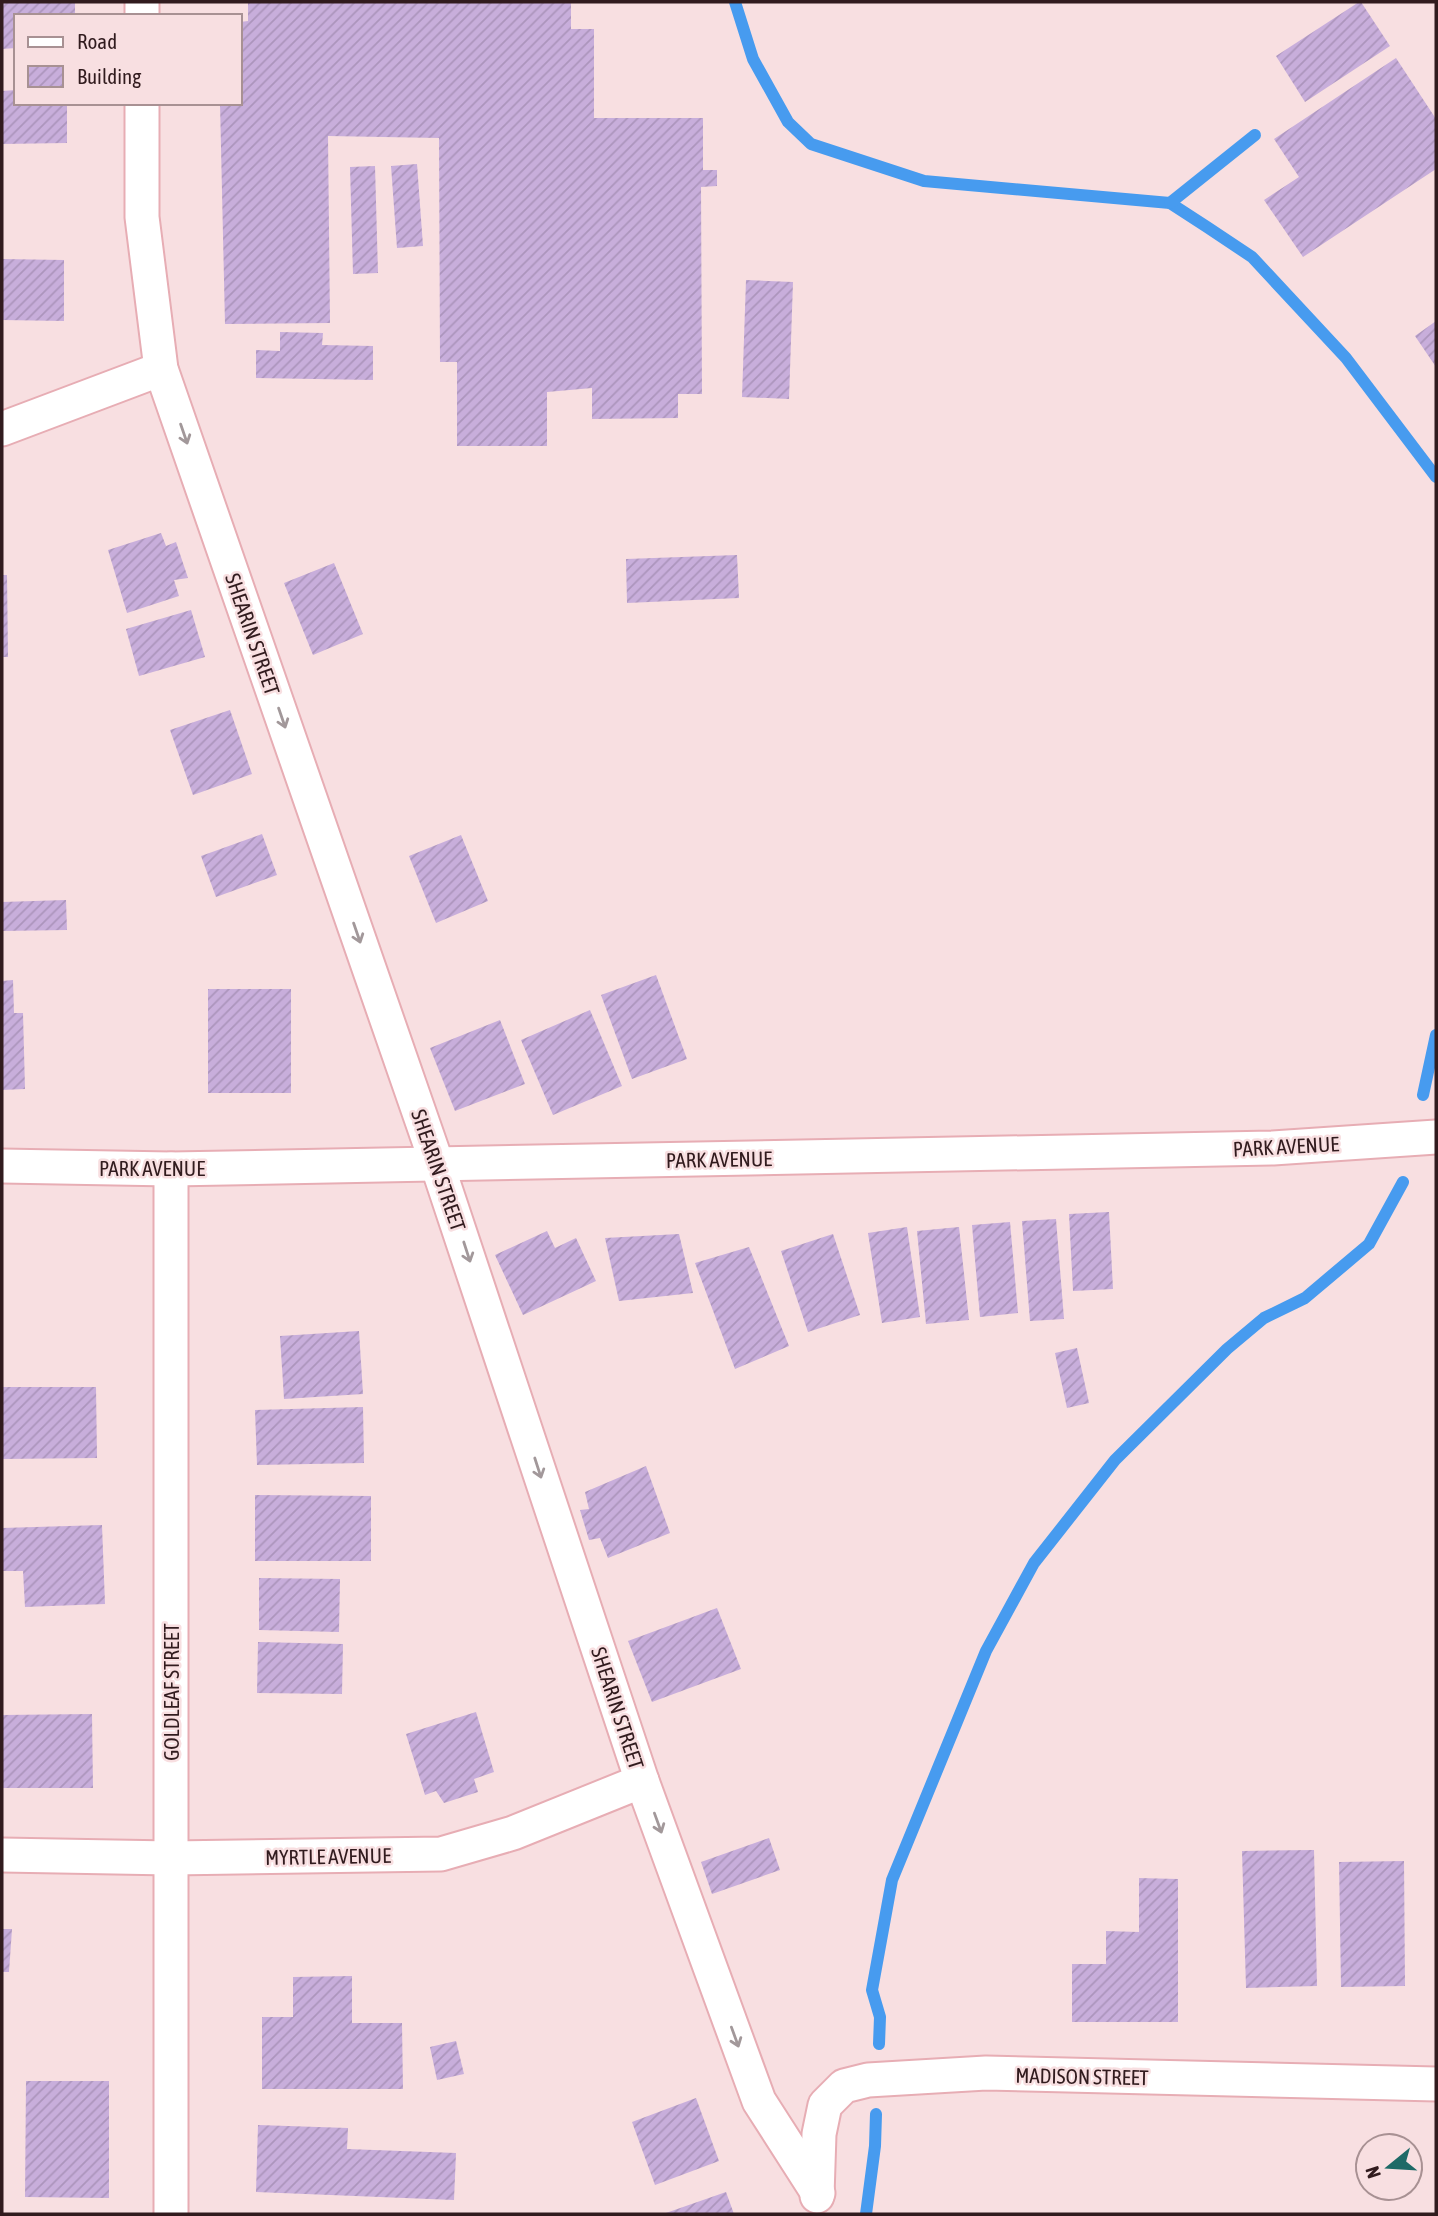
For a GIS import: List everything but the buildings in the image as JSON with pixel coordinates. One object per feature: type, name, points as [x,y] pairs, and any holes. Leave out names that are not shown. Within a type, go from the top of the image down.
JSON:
[{"type":"street","name":"SHEARIN STREET","points":[[142,105],[142,217],[161,369],[438,1164],[642,1781],[759,2101],[817,2204]]},
{"type":"street","points":[[2,429],[161,369]]},
{"type":"street","name":"PARK AVENUE","points":[[2,1166],[171,1169],[1273,1148],[1436,1137]]},
{"type":"street","name":"GOLDLEAF STREET","points":[[171,1169],[171,2214]]},
{"type":"street","name":"MYRTLE AVENUE","points":[[2,1855],[171,1858],[441,1854],[513,1833],[642,1781]]},
{"type":"street","name":"MADISON STREET","points":[[817,2204],[819,2134],[825,2105],[844,2086],[868,2080],[986,2073],[1436,2084]]},
{"type":"waterway","points":[[735,2],[753,59],[788,122],[811,144],[924,181],[1170,203],[1252,257],[1346,358],[1436,477]]},
{"type":"waterway","points":[[1170,203],[1255,135]]},
{"type":"waterway","points":[[1423,1095],[1436,1035]]},
{"type":"waterway","points":[[879,2044],[880,2017],[872,1990],[892,1880],[986,1651],[1034,1563],[1115,1460],[1227,1349],[1264,1318],[1305,1298],[1369,1244],[1403,1182]]},
{"type":"waterway","points":[[866,2214],[875,2146],[876,2114]]}]
